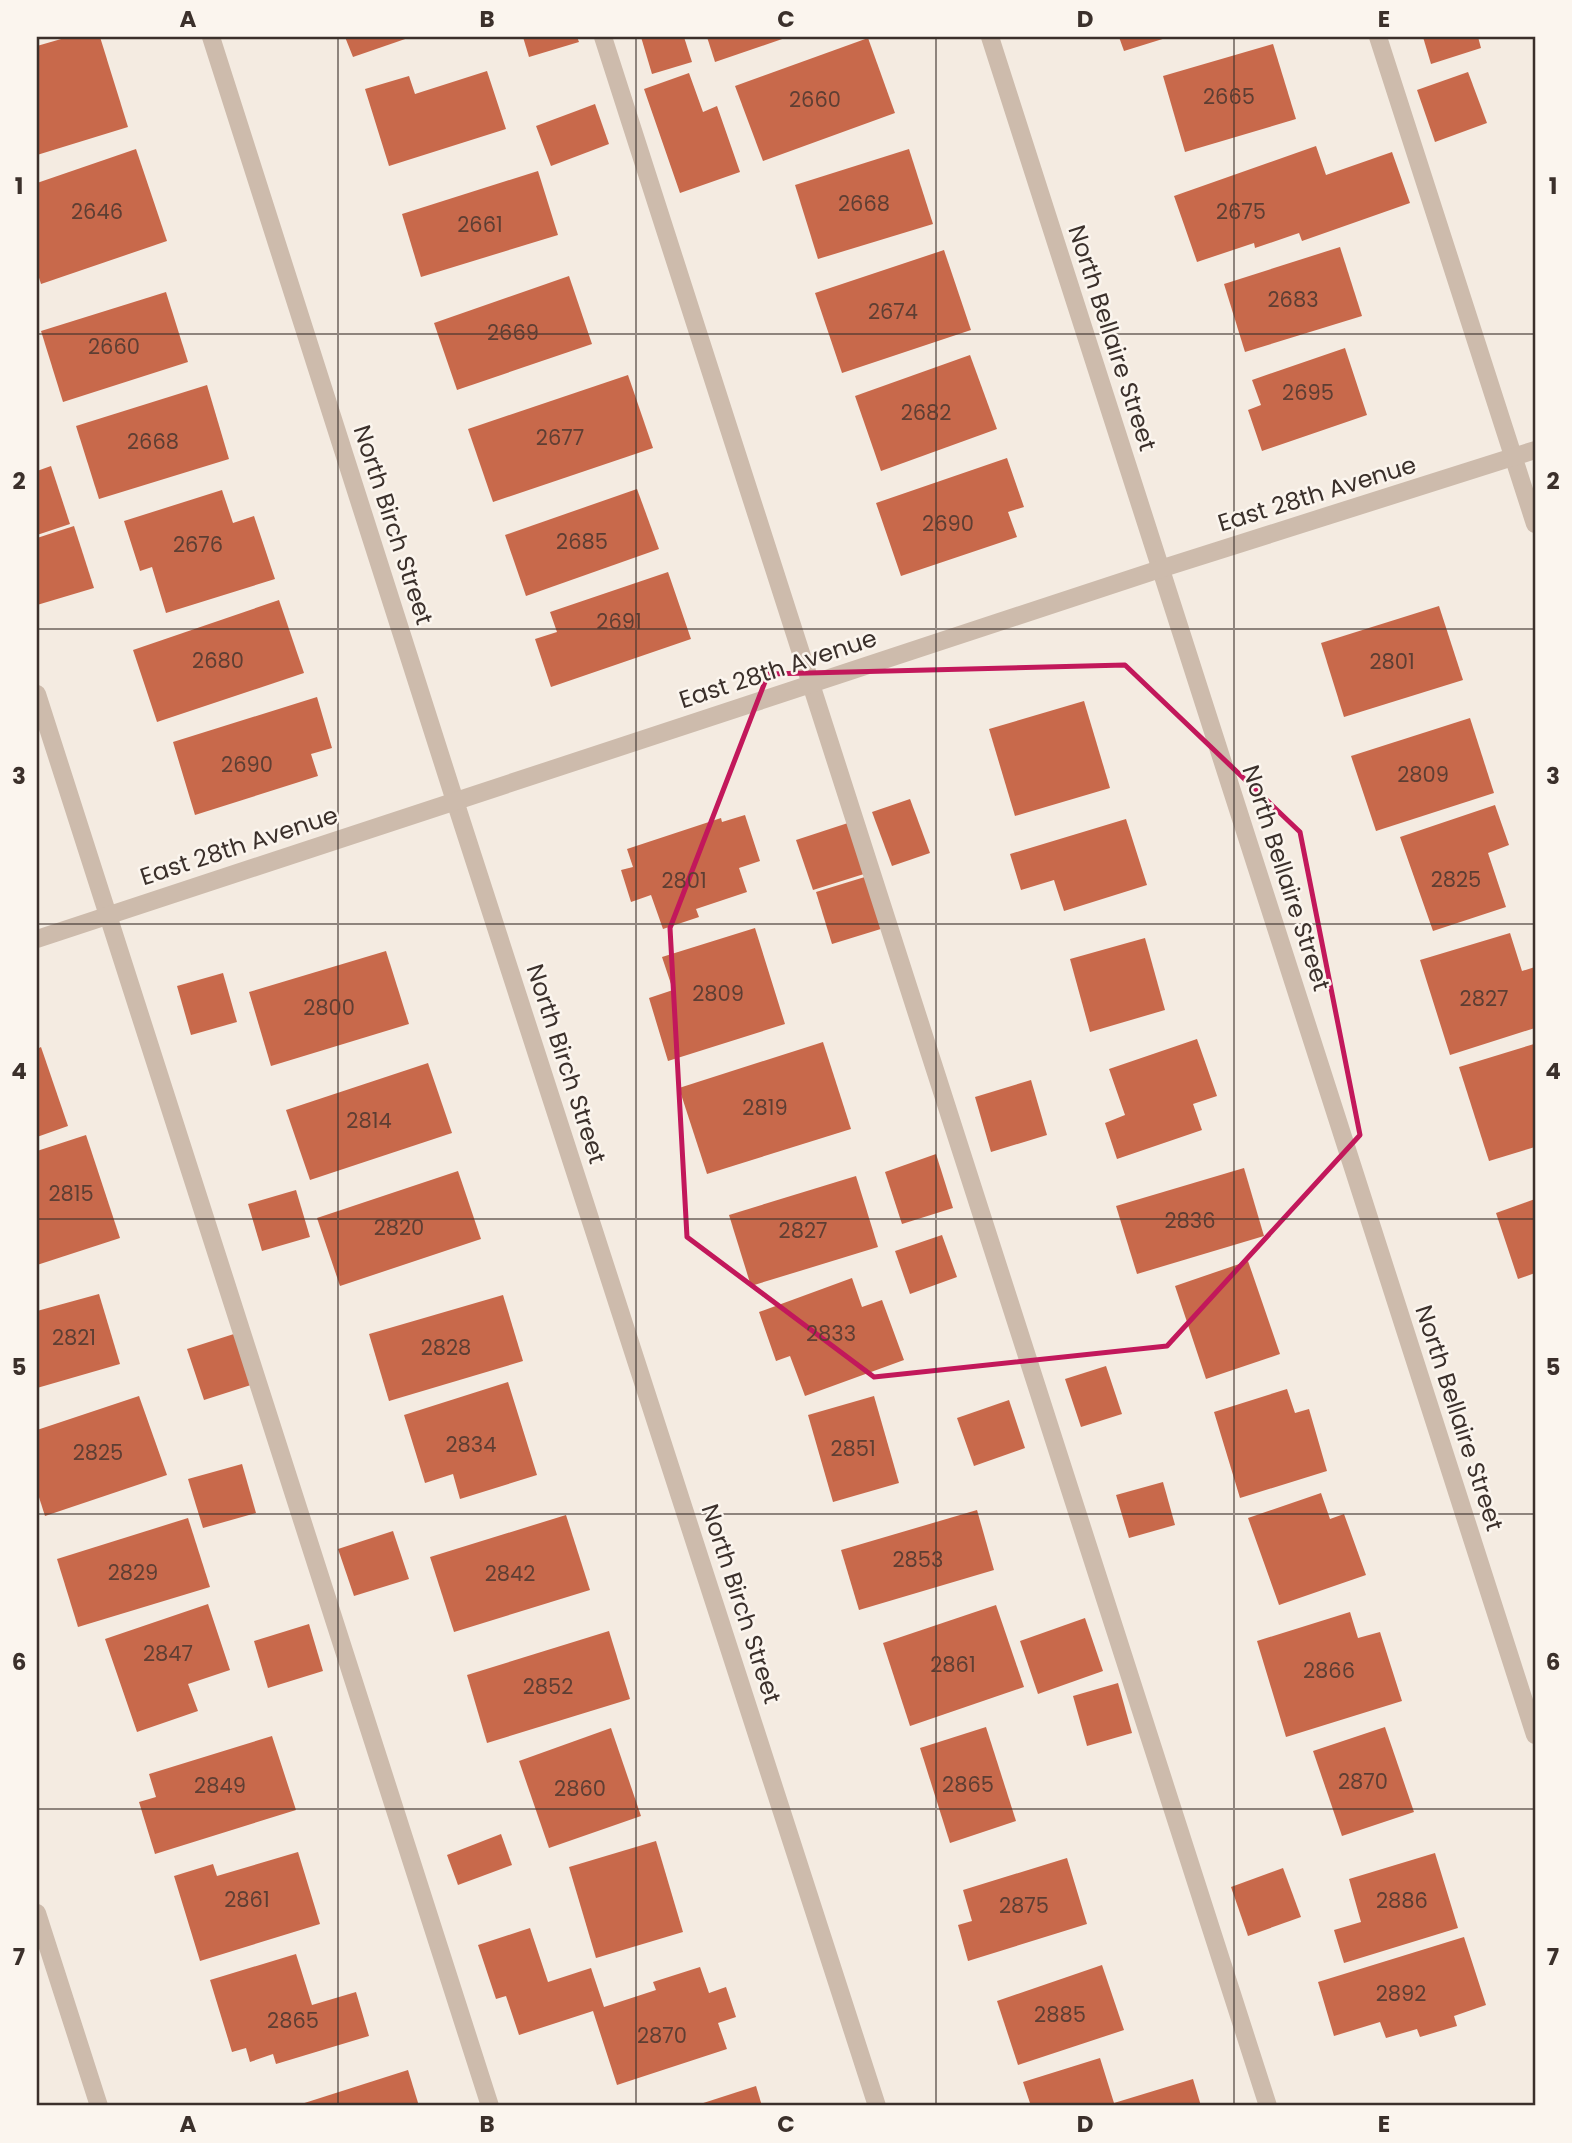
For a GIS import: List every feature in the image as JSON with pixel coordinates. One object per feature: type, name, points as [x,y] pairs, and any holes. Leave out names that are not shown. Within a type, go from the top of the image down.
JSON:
[{"type":"street","name":"North Birch Street","points":[[211,37],[877,2106]]},
{"type":"street","points":[[603,37],[813,683],[1268,2106]]},
{"type":"street","name":"North Bellaire Street","points":[[990,37],[1535,1735]]},
{"type":"street","points":[[1378,37],[1535,524]]},
{"type":"street","name":"East 28th Avenue","points":[[37,939],[1160,569],[1535,450]]},
{"type":"street","points":[[37,694],[490,2106]]},
{"type":"street","points":[[37,1913],[99,2106]]},
{"type":"highlighted area","points":[[1125,665],[1300,832],[1360,1135],[1167,1346],[874,1377],[687,1237],[670,928],[768,674]]},
{"type":"building","points":[[68,37],[100,37],[128,127],[37,155],[37,46]]},
{"type":"building","points":[[345,37],[411,37],[353,57]]},
{"type":"building","points":[[523,37],[577,37],[579,42],[529,57]]},
{"type":"building","points":[[641,37],[684,37],[692,62],[652,74]]},
{"type":"building","points":[[707,37],[788,37],[715,62]]},
{"type":"building","points":[[1119,37],[1169,37],[1124,51]]},
{"type":"building","points":[[1423,37],[1478,37],[1481,48],[1431,64]]},
{"type":"building","points":[[868,38],[895,113],[763,161],[735,86]]},
{"type":"building","points":[[1273,44],[1296,119],[1185,152],[1163,76]]},
{"type":"building","points":[[487,71],[506,129],[389,166],[365,89],[409,76],[415,94]]},
{"type":"building","points":[[1468,72],[1487,123],[1435,142],[1417,90]]},
{"type":"building","points":[[689,73],[703,112],[717,106],[740,172],[680,193],[644,89]]},
{"type":"building","points":[[595,104],[609,144],[551,166],[536,126]]},
{"type":"building","points":[[1316,146],[1326,175],[1392,152],[1410,203],[1302,241],[1299,233],[1255,248],[1254,243],[1197,262],[1174,196]]},
{"type":"building","points":[[136,149],[167,241],[41,284],[37,271],[37,183]]},
{"type":"building","points":[[909,149],[933,224],[818,259],[795,185]]},
{"type":"building","points":[[538,171],[558,235],[421,277],[402,214]]},
{"type":"building","points":[[1340,247],[1362,316],[1245,352],[1224,284]]},
{"type":"building","points":[[944,250],[971,330],[842,373],[815,293]]},
{"type":"building","points":[[569,276],[592,344],[457,390],[434,323]]},
{"type":"building","points":[[166,292],[188,362],[63,402],[41,331]]},
{"type":"building","points":[[1345,348],[1367,415],[1262,451],[1248,410],[1261,405],[1252,380]]},
{"type":"building","points":[[970,355],[997,429],[881,471],[855,396]]},
{"type":"building","points":[[628,375],[653,448],[493,502],[468,429]]},
{"type":"building","points":[[207,385],[229,459],[99,499],[76,426]]},
{"type":"building","points":[[1007,458],[1024,507],[1008,512],[1017,537],[901,576],[876,503]]},
{"type":"building","points":[[51,466],[70,524],[37,535],[37,471]]},
{"type":"building","points":[[637,489],[659,549],[526,596],[505,535]]},
{"type":"building","points":[[222,490],[233,523],[254,516],[275,579],[166,613],[152,567],[140,571],[124,521]]},
{"type":"building","points":[[74,526],[94,588],[37,605],[37,538]]},
{"type":"building","points":[[668,572],[691,639],[551,687],[535,639],[557,632],[550,612]]},
{"type":"building","points":[[279,600],[304,673],[157,722],[133,650]]},
{"type":"building","points":[[1439,606],[1463,680],[1344,717],[1321,643]]},
{"type":"building","points":[[317,697],[332,748],[311,754],[318,776],[195,815],[173,742]]},
{"type":"building","points":[[1084,701],[1110,788],[1015,816],[989,729]]},
{"type":"building","points":[[1470,718],[1494,793],[1376,831],[1351,756]]},
{"type":"building","points":[[910,799],[930,853],[892,866],[872,812]]},
{"type":"building","points":[[1495,805],[1509,845],[1488,853],[1506,907],[1433,931],[1400,837]]},
{"type":"building","points":[[745,815],[760,861],[739,868],[747,892],[696,909],[699,917],[663,929],[651,895],[631,902],[621,870],[633,867],[627,849],[721,818],[722,822]]},
{"type":"building","points":[[1126,819],[1147,885],[1064,911],[1054,880],[1021,890],[1010,854]]},
{"type":"building","points":[[848,823],[864,874],[813,890],[796,840]]},
{"type":"building","points":[[868,876],[884,928],[832,944],[816,892]]},
{"type":"building","points":[[755,928],[785,1024],[668,1061],[649,998],[673,990],[662,957]]},
{"type":"building","points":[[1510,933],[1522,971],[1535,967],[1535,1028],[1450,1055],[1420,960]]},
{"type":"building","points":[[1145,938],[1165,1010],[1090,1032],[1070,959]]},
{"type":"building","points":[[386,951],[409,1024],[271,1066],[249,992]]},
{"type":"building","points":[[223,973],[237,1022],[191,1035],[177,986]]},
{"type":"building","points":[[1197,1039],[1217,1096],[1193,1104],[1202,1130],[1117,1159],[1105,1123],[1125,1115],[1109,1069]]},
{"type":"building","points":[[823,1042],[851,1129],[707,1174],[679,1088]]},
{"type":"building","points":[[1534,1044],[1535,1147],[1489,1161],[1459,1067]]},
{"type":"building","points":[[41,1047],[68,1126],[37,1137],[37,1049]]},
{"type":"building","points":[[428,1063],[452,1133],[310,1180],[286,1110]]},
{"type":"building","points":[[1031,1080],[1047,1135],[991,1152],[975,1097]]},
{"type":"building","points":[[86,1135],[120,1238],[37,1265],[37,1151]]},
{"type":"building","points":[[936,1154],[953,1208],[902,1224],[885,1172]]},
{"type":"building","points":[[1244,1168],[1264,1236],[1137,1274],[1116,1206]]},
{"type":"building","points":[[458,1171],[481,1239],[340,1286],[317,1218]]},
{"type":"building","points":[[856,1176],[878,1247],[751,1286],[729,1215]]},
{"type":"building","points":[[296,1190],[310,1237],[262,1251],[248,1204]]},
{"type":"building","points":[[1535,1199],[1535,1273],[1518,1279],[1496,1213]]},
{"type":"building","points":[[942,1235],[957,1277],[910,1294],[895,1251]]},
{"type":"building","points":[[1248,1261],[1280,1354],[1206,1379],[1175,1286]]},
{"type":"building","points":[[852,1278],[862,1307],[882,1300],[904,1360],[805,1396],[790,1356],[776,1361],[759,1312]]},
{"type":"building","points":[[99,1294],[120,1364],[37,1388],[37,1311]]},
{"type":"building","points":[[503,1295],[523,1361],[389,1401],[369,1334]]},
{"type":"building","points":[[237,1333],[254,1384],[204,1400],[187,1349]]},
{"type":"building","points":[[1106,1366],[1122,1414],[1081,1427],[1065,1379]]},
{"type":"building","points":[[508,1382],[537,1475],[460,1499],[453,1474],[425,1483],[404,1415]]},
{"type":"building","points":[[1287,1389],[1295,1413],[1309,1409],[1327,1471],[1240,1498],[1214,1412]]},
{"type":"building","points":[[139,1396],[167,1475],[45,1516],[37,1491],[37,1430]]},
{"type":"building","points":[[874,1396],[899,1483],[833,1502],[808,1415]]},
{"type":"building","points":[[1009,1400],[1025,1448],[974,1466],[957,1418]]},
{"type":"building","points":[[242,1464],[256,1513],[203,1528],[188,1479]]},
{"type":"building","points":[[1163,1482],[1175,1525],[1129,1538],[1116,1495]]},
{"type":"building","points":[[1321,1493],[1330,1519],[1344,1514],[1366,1575],[1279,1605],[1248,1518]]},
{"type":"building","points":[[977,1510],[994,1570],[859,1610],[841,1550]]},
{"type":"building","points":[[566,1515],[590,1590],[454,1632],[430,1557]]},
{"type":"building","points":[[188,1518],[210,1587],[78,1627],[57,1559]]},
{"type":"building","points":[[393,1531],[409,1579],[354,1596],[338,1549]]},
{"type":"building","points":[[208,1604],[230,1670],[188,1684],[198,1711],[137,1732],[105,1639]]},
{"type":"building","points":[[996,1605],[1024,1687],[910,1726],[883,1643]]},
{"type":"building","points":[[1350,1612],[1358,1638],[1380,1632],[1402,1701],[1286,1737],[1257,1641]]},
{"type":"building","points":[[1085,1618],[1103,1671],[1038,1694],[1020,1641]]},
{"type":"building","points":[[309,1624],[323,1671],[268,1688],[254,1641]]},
{"type":"building","points":[[609,1631],[630,1699],[487,1743],[467,1675]]},
{"type":"building","points":[[1118,1683],[1132,1733],[1087,1746],[1073,1696]]},
{"type":"building","points":[[986,1727],[1016,1821],[950,1843],[920,1748]]},
{"type":"building","points":[[1385,1727],[1414,1812],[1342,1836],[1313,1751]]},
{"type":"building","points":[[611,1728],[641,1816],[549,1848],[519,1761]]},
{"type":"building","points":[[272,1736],[296,1810],[155,1854],[139,1802],[156,1797],[149,1774]]},
{"type":"building","points":[[501,1834],[512,1865],[458,1885],[447,1855]]},
{"type":"building","points":[[656,1841],[683,1932],[596,1958],[569,1867]]},
{"type":"building","points":[[298,1852],[320,1924],[200,1961],[174,1876],[213,1864],[217,1876]]},
{"type":"building","points":[[1435,1853],[1458,1928],[1344,1963],[1334,1930],[1361,1922],[1349,1879]]},
{"type":"building","points":[[1067,1858],[1087,1924],[968,1961],[958,1925],[972,1921],[963,1890]]},
{"type":"building","points":[[1283,1868],[1301,1917],[1248,1936],[1231,1887]]},
{"type":"building","points":[[530,1928],[548,1982],[591,1968],[604,2007],[656,1990],[653,1982],[700,1967],[709,1993],[726,1987],[736,2017],[718,2023],[727,2049],[617,2085],[593,2011],[519,2035],[506,1996],[496,1999],[478,1945]]},
{"type":"building","points":[[1464,1937],[1486,2005],[1454,2016],[1457,2026],[1420,2037],[1417,2029],[1386,2038],[1380,2022],[1334,2036],[1318,1982]]},
{"type":"building","points":[[296,1954],[312,2005],[356,1992],[369,2036],[276,2064],[273,2054],[250,2062],[246,2048],[232,2052],[210,1980]]},
{"type":"building","points":[[1102,1965],[1124,2030],[1018,2065],[997,2001]]},
{"type":"building","points":[[1100,2058],[1114,2103],[1193,2079],[1201,2106],[1031,2106],[1023,2082]]},
{"type":"building","points":[[408,2070],[419,2106],[295,2106]]},
{"type":"building","points":[[756,2086],[762,2106],[694,2106]]}]
